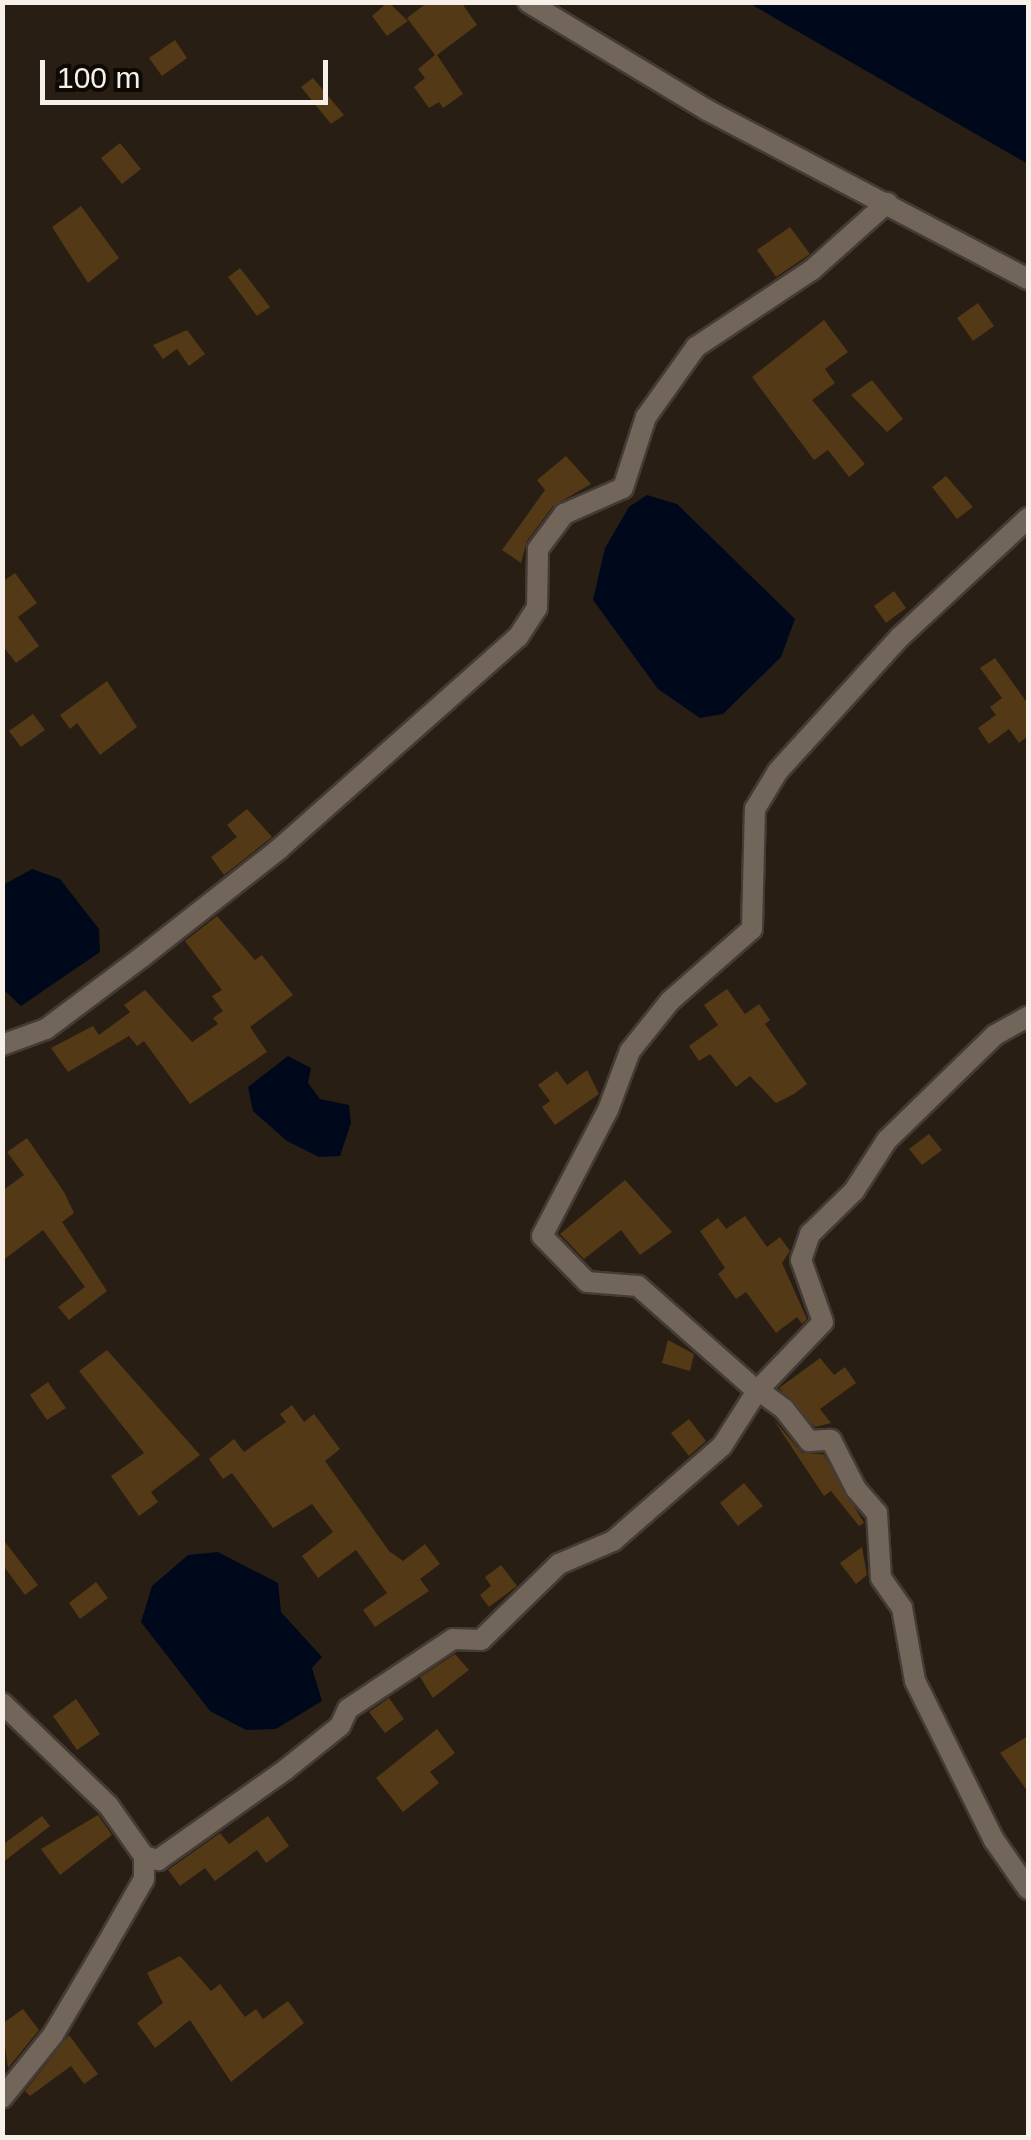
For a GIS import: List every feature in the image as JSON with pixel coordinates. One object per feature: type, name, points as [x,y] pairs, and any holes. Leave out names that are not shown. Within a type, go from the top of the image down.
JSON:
[{"type":"street","points":[[528,2],[706,110],[1028,279]]},
{"type":"street","points":[[2,1045],[46,1029],[279,849],[518,637],[537,608],[538,549],[564,514],[623,488],[646,417],[696,347],[812,270],[887,203]]},
{"type":"street","points":[[1028,518],[900,638],[778,771],[755,809],[752,929],[670,1001],[630,1052],[608,1110],[542,1236],[587,1282],[638,1286],[784,1409],[809,1441],[831,1440],[856,1490],[877,1512],[882,1578],[902,1608],[915,1681],[994,1840],[1028,1890]]},
{"type":"street","points":[[144,1856],[158,1860],[340,1726],[348,1709],[453,1639],[482,1640],[558,1564],[613,1542],[722,1446],[758,1390],[823,1322],[801,1260],[810,1234],[854,1192],[887,1140],[995,1035],[1028,1017]]},
{"type":"street","points":[[2,1703],[108,1806],[144,1856],[144,1879],[101,1954],[52,2034],[2,2098]]},
{"type":"water","points":[[749,3],[1028,3],[1028,164],[790,27]]},
{"type":"water","points":[[647,495],[677,504],[795,619],[781,657],[723,714],[700,718],[658,689],[593,600],[605,548],[629,507]]},
{"type":"water","points":[[32,869],[60,879],[99,929],[100,952],[21,1006],[3,989],[3,885]]},
{"type":"water","points":[[288,1056],[311,1068],[308,1083],[320,1099],[349,1105],[351,1123],[340,1156],[319,1157],[287,1141],[253,1111],[248,1087]]},
{"type":"water","points":[[218,1552],[278,1583],[281,1612],[322,1657],[312,1668],[322,1701],[276,1729],[246,1730],[210,1711],[141,1622],[152,1586],[188,1555]]},
{"type":"building","points":[[388,2],[408,21],[387,36],[372,16]]},
{"type":"building","points":[[428,2],[461,2],[477,25],[437,55],[463,94],[443,108],[439,102],[429,108],[414,87],[425,78],[418,69],[435,55],[407,18]]},
{"type":"building","points":[[175,40],[187,58],[162,76],[149,58]]},
{"type":"building","points":[[313,78],[344,115],[331,124],[301,87]]},
{"type":"building","points":[[120,143],[141,169],[122,184],[101,158]]},
{"type":"building","points":[[81,206],[119,258],[88,283],[52,227]]},
{"type":"building","points":[[790,227],[810,254],[776,277],[757,250]]},
{"type":"building","points":[[240,268],[270,307],[257,316],[228,277]]},
{"type":"building","points":[[978,303],[994,326],[973,341],[957,318]]},
{"type":"building","points":[[824,320],[848,352],[825,369],[835,383],[812,400],[865,464],[849,477],[828,450],[814,460],[752,377]]},
{"type":"building","points":[[187,330],[205,354],[189,366],[177,349],[163,359],[153,345]]},
{"type":"building","points":[[872,380],[903,419],[887,432],[851,395]]},
{"type":"building","points":[[566,456],[591,484],[553,506],[527,541],[521,563],[502,550],[545,490],[537,480]]},
{"type":"building","points":[[946,476],[973,507],[957,519],[932,487]]},
{"type":"building","points":[[15,573],[37,603],[18,617],[39,646],[16,663],[2,645],[2,582]]},
{"type":"building","points":[[894,591],[906,608],[886,623],[874,606]]},
{"type":"building","points":[[995,658],[1028,704],[1028,736],[1019,743],[1009,729],[989,744],[978,728],[996,715],[990,707],[1002,698],[980,668]]},
{"type":"building","points":[[107,681],[137,727],[100,755],[77,723],[70,729],[60,715]]},
{"type":"building","points":[[33,714],[45,730],[21,747],[9,731]]},
{"type":"building","points":[[247,809],[272,837],[224,875],[211,857],[237,837],[227,825]]},
{"type":"building","points":[[217,916],[255,960],[262,955],[293,995],[250,1027],[267,1052],[190,1104],[144,1041],[137,1046],[129,1036],[68,1072],[51,1048],[93,1026],[99,1035],[130,1012],[124,1005],[145,990],[192,1042],[218,1024],[213,1018],[223,1011],[212,996],[222,990],[185,941]]},
{"type":"building","points":[[727,989],[745,1014],[759,1004],[770,1020],[765,1024],[807,1084],[794,1094],[776,1103],[750,1076],[736,1087],[710,1054],[699,1061],[689,1046],[718,1025],[704,1005]]},
{"type":"building","points":[[587,1070],[599,1094],[555,1125],[542,1107],[550,1101],[538,1085],[557,1071],[567,1085]]},
{"type":"building","points":[[929,1134],[942,1150],[922,1165],[909,1149]]},
{"type":"building","points":[[27,1138],[74,1213],[62,1222],[107,1291],[69,1320],[58,1307],[85,1287],[43,1230],[2,1261],[2,1191],[24,1175],[7,1152]]},
{"type":"building","points":[[625,1180],[672,1232],[640,1255],[621,1230],[584,1259],[560,1234]]},
{"type":"building","points":[[745,1216],[767,1247],[780,1237],[790,1251],[782,1263],[807,1319],[802,1324],[797,1317],[776,1333],[746,1292],[736,1299],[718,1274],[725,1268],[700,1231],[718,1218],[726,1229]]},
{"type":"building","points":[[668,1340],[694,1354],[690,1371],[662,1363]]},
{"type":"building","points":[[107,1350],[200,1455],[151,1492],[158,1502],[139,1516],[111,1476],[144,1453],[79,1371]]},
{"type":"building","points":[[820,1358],[834,1375],[845,1367],[856,1383],[820,1409],[831,1423],[815,1427],[779,1388]]},
{"type":"building","points":[[48,1382],[66,1408],[47,1420],[30,1395]]},
{"type":"building","points":[[292,1405],[304,1422],[314,1414],[340,1449],[325,1461],[389,1551],[403,1561],[425,1544],[440,1564],[420,1579],[429,1591],[375,1627],[363,1610],[387,1593],[356,1550],[318,1578],[302,1556],[333,1532],[312,1504],[273,1528],[232,1473],[223,1479],[209,1459],[234,1439],[244,1452],[286,1422],[280,1414]]},
{"type":"building","points":[[689,1419],[706,1441],[689,1456],[671,1433]]},
{"type":"building","points":[[773,1419],[802,1453],[823,1454],[864,1523],[859,1526],[831,1491],[824,1496]]},
{"type":"building","points":[[744,1483],[763,1506],[738,1526],[720,1503]]},
{"type":"building","points":[[2,1538],[38,1585],[25,1595],[2,1564]]},
{"type":"building","points":[[862,1547],[867,1575],[856,1584],[840,1563]]},
{"type":"building","points":[[501,1565],[517,1586],[489,1607],[480,1595],[491,1586],[485,1577]]},
{"type":"building","points":[[96,1582],[108,1598],[80,1619],[69,1603]]},
{"type":"building","points":[[455,1654],[469,1670],[433,1698],[420,1677]]},
{"type":"building","points":[[389,1698],[404,1719],[385,1733],[369,1712]]},
{"type":"building","points":[[76,1699],[100,1734],[77,1750],[53,1716]]},
{"type":"building","points":[[437,1729],[455,1753],[430,1772],[439,1783],[403,1812],[376,1778]]},
{"type":"building","points":[[1028,1736],[1028,1792],[1000,1753]]},
{"type":"building","points":[[98,1815],[112,1835],[60,1875],[41,1849]]},
{"type":"building","points":[[42,1816],[50,1826],[2,1863],[2,1845]]},
{"type":"building","points":[[268,1816],[289,1846],[266,1863],[257,1850],[215,1881],[205,1868],[180,1886],[168,1870],[220,1833],[229,1844]]},
{"type":"building","points":[[180,1956],[211,1991],[220,1984],[245,2017],[256,2009],[263,2019],[288,2001],[304,2023],[231,2082],[190,2020],[155,2048],[137,2023],[163,2003],[147,1973]]},
{"type":"building","points":[[23,2009],[39,2030],[8,2068],[2,2024]]},
{"type":"building","points":[[69,2035],[98,2074],[84,2084],[71,2066],[30,2096],[25,2091]]}]
